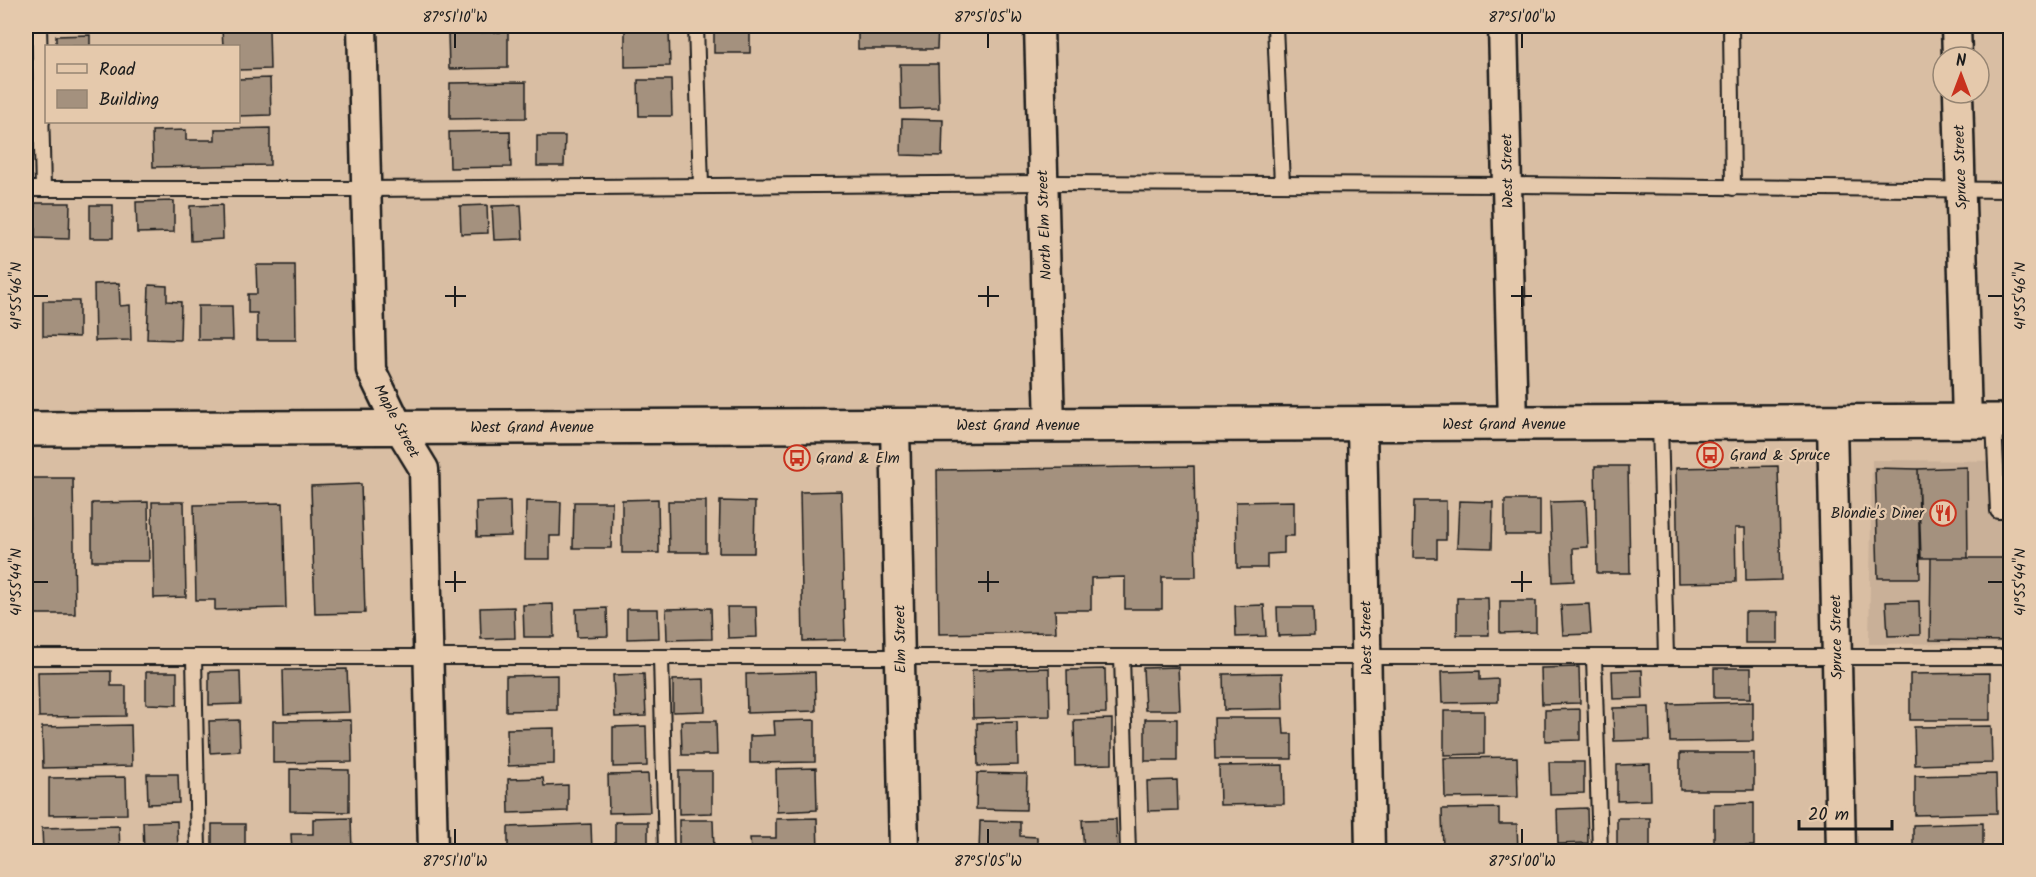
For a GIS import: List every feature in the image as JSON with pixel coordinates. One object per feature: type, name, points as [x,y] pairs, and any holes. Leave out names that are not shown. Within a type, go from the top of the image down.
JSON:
[{"type":"main road","name":"West Grand Avenue","points":[[26,429],[1991,421]]},
{"type":"street","name":"Maple Street","points":[[362,26],[370,370],[399,428],[424,469],[433,852]]},
{"type":"street","name":"North Elm Street","points":[[1039,26],[1050,425]]},
{"type":"street","name":"West Street","points":[[1503,26],[1513,424]]},
{"type":"street","points":[[1956,26],[1957,45]]},
{"type":"street","name":"Spruce Street","points":[[1958,105],[1961,190],[1991,421]]},
{"type":"street","name":"Spruce Street","points":[[1832,422],[1841,852]]},
{"type":"street","name":"West Street","points":[[1362,424],[1370,852]]},
{"type":"street","name":"Elm Street","points":[[895,426],[904,852]]},
{"type":"lane","points":[[39,26],[43,189]]},
{"type":"lane","points":[[696,26],[701,186]]},
{"type":"lane","points":[[1275,26],[1282,184]]},
{"type":"lane","points":[[1731,26],[1733,188]]},
{"type":"lane","points":[[26,123],[42,122]]},
{"type":"lane","points":[[26,189],[366,189],[1043,183],[2010,190]]},
{"type":"lane","points":[[1991,421],[1998,512],[2010,511]]},
{"type":"lane","points":[[1660,423],[1666,657]]},
{"type":"lane","points":[[26,657],[2010,657]]},
{"type":"lane","points":[[194,657],[198,852]]},
{"type":"lane","points":[[661,657],[666,852]]},
{"type":"lane","points":[[1122,657],[1128,852]]},
{"type":"lane","points":[[1594,657],[1600,852]]},
{"type":"shaded area","points":[[1872,460],[2010,461],[2010,643],[1869,644]]},
{"type":"building","points":[[714,26],[750,26],[750,53],[714,53]]},
{"type":"building","points":[[858,26],[938,26],[937,49],[858,49]]},
{"type":"building","points":[[222,29],[269,29],[270,69],[240,70],[240,45],[223,45]]},
{"type":"building","points":[[669,29],[670,66],[625,67],[625,30]]},
{"type":"building","points":[[508,32],[508,68],[449,69],[448,33]]},
{"type":"building","points":[[90,35],[90,45],[56,45],[56,36]]},
{"type":"building","points":[[900,64],[938,64],[939,108],[901,109]]},
{"type":"building","points":[[270,78],[271,115],[240,116],[240,79]]},
{"type":"building","points":[[638,80],[671,80],[672,116],[639,116]]},
{"type":"building","points":[[526,82],[526,118],[450,119],[450,83]]},
{"type":"building","points":[[902,119],[943,120],[942,156],[901,155]]},
{"type":"building","points":[[270,128],[270,165],[153,167],[152,131],[186,130],[186,140],[215,140],[215,129]]},
{"type":"building","points":[[510,131],[511,167],[450,168],[449,132]]},
{"type":"building","points":[[537,136],[565,136],[564,166],[537,166]]},
{"type":"building","points":[[174,201],[174,232],[137,233],[136,202]]},
{"type":"building","points":[[35,203],[70,203],[69,239],[35,238]]},
{"type":"building","points":[[90,205],[113,205],[113,238],[90,238]]},
{"type":"building","points":[[222,205],[223,239],[191,241],[190,206]]},
{"type":"building","points":[[487,205],[488,233],[461,234],[460,206]]},
{"type":"building","points":[[521,205],[523,239],[494,240],[492,206]]},
{"type":"building","points":[[256,265],[295,265],[296,340],[257,340],[257,313],[248,313],[248,294],[257,294]]},
{"type":"building","points":[[119,283],[120,306],[130,305],[131,340],[95,341],[94,284]]},
{"type":"building","points":[[149,285],[167,286],[167,301],[181,302],[180,340],[147,339]]},
{"type":"building","points":[[26,299],[29,299],[29,337],[26,337]]},
{"type":"building","points":[[43,301],[79,301],[79,337],[43,336]]},
{"type":"building","points":[[198,306],[232,306],[233,340],[198,340]]},
{"type":"building","points":[[1194,466],[1196,577],[1162,577],[1162,609],[1125,609],[1125,577],[1091,578],[1091,610],[1055,610],[1056,632],[939,634],[937,470]]},
{"type":"building","points":[[1595,466],[1628,466],[1630,573],[1597,573]]},
{"type":"building","points":[[1778,466],[1781,580],[1746,581],[1745,528],[1735,528],[1736,582],[1678,583],[1676,468]]},
{"type":"building","name":"Blondie's Diner","points":[[1967,467],[1968,558],[1921,558],[1918,469]]},
{"type":"building","points":[[1875,468],[1918,469],[1920,578],[1878,578]]},
{"type":"building","points":[[29,478],[73,478],[75,614],[26,614],[26,564],[30,564]]},
{"type":"building","points":[[361,484],[365,613],[315,614],[311,486]]},
{"type":"building","points":[[841,491],[845,640],[803,641],[800,492]]},
{"type":"building","points":[[658,499],[659,553],[622,553],[622,500]]},
{"type":"building","points":[[1505,500],[1540,500],[1540,535],[1505,535]]},
{"type":"building","points":[[510,501],[511,536],[477,537],[476,502]]},
{"type":"building","points":[[526,501],[561,502],[560,536],[550,536],[550,559],[525,559]]},
{"type":"building","points":[[668,501],[706,501],[706,552],[669,552]]},
{"type":"building","points":[[720,501],[755,502],[754,553],[719,553]]},
{"type":"building","points":[[1294,501],[1294,536],[1284,536],[1284,553],[1267,554],[1267,568],[1237,568],[1236,502]]},
{"type":"building","points":[[1414,501],[1446,501],[1446,540],[1437,540],[1437,558],[1413,558]]},
{"type":"building","points":[[1459,501],[1493,502],[1492,548],[1457,547]]},
{"type":"building","points":[[1586,501],[1588,547],[1573,548],[1574,581],[1553,582],[1550,502]]},
{"type":"building","points":[[148,502],[149,561],[92,561],[92,503]]},
{"type":"building","points":[[152,502],[184,502],[186,597],[154,598]]},
{"type":"building","points":[[574,502],[612,502],[611,548],[573,548]]},
{"type":"building","points":[[283,503],[286,608],[215,610],[215,600],[196,600],[194,505]]},
{"type":"building","points":[[1931,558],[2010,558],[2010,641],[1930,640]]},
{"type":"building","points":[[1457,598],[1488,598],[1489,635],[1457,635]]},
{"type":"building","points":[[1500,601],[1536,601],[1536,632],[1500,633]]},
{"type":"building","points":[[1919,601],[1920,635],[1888,636],[1886,602]]},
{"type":"building","points":[[553,604],[554,637],[524,637],[523,605]]},
{"type":"building","points":[[1589,604],[1591,634],[1563,635],[1561,605]]},
{"type":"building","points":[[1264,605],[1266,636],[1236,637],[1235,606]]},
{"type":"building","points":[[514,607],[515,638],[481,639],[480,608]]},
{"type":"building","points":[[727,607],[756,607],[757,637],[728,638]]},
{"type":"building","points":[[1277,607],[1313,607],[1314,635],[1278,636]]},
{"type":"building","points":[[607,608],[608,636],[577,637],[576,609]]},
{"type":"building","points":[[711,608],[712,639],[667,640],[666,609]]},
{"type":"building","points":[[627,609],[658,609],[659,638],[627,639]]},
{"type":"building","points":[[1745,612],[1778,612],[1778,643],[1745,643]]},
{"type":"building","points":[[1178,667],[1180,710],[1145,710],[1143,668]]},
{"type":"building","points":[[1579,667],[1580,703],[1542,704],[1541,668]]},
{"type":"building","points":[[1049,668],[1050,716],[973,718],[972,670]]},
{"type":"building","points":[[1714,668],[1751,668],[1751,698],[1714,698]]},
{"type":"building","points":[[347,669],[349,712],[284,714],[283,670]]},
{"type":"building","points":[[1105,669],[1106,713],[1068,714],[1067,670]]},
{"type":"building","points":[[1642,670],[1643,698],[1613,699],[1612,671]]},
{"type":"building","points":[[111,671],[111,686],[126,686],[126,716],[39,717],[38,672]]},
{"type":"building","points":[[240,671],[241,704],[209,705],[209,672]]},
{"type":"building","points":[[1480,671],[1480,680],[1498,679],[1498,702],[1442,703],[1441,672]]},
{"type":"building","points":[[146,672],[177,672],[177,705],[146,704]]},
{"type":"building","points":[[815,672],[816,711],[747,713],[746,674]]},
{"type":"building","points":[[1282,673],[1283,709],[1224,710],[1223,674]]},
{"type":"building","points":[[1990,673],[1990,720],[1910,720],[1910,674]]},
{"type":"building","points":[[644,674],[646,716],[615,717],[613,675]]},
{"type":"building","points":[[557,675],[557,710],[506,711],[506,676]]},
{"type":"building","points":[[704,679],[705,711],[673,712],[673,680]]},
{"type":"building","points":[[1753,702],[1753,741],[1670,742],[1669,704]]},
{"type":"building","points":[[1649,707],[1650,740],[1614,741],[1613,708]]},
{"type":"building","points":[[1580,709],[1580,740],[1545,741],[1545,710]]},
{"type":"building","points":[[1444,711],[1484,711],[1484,754],[1444,755]]},
{"type":"building","points":[[1214,718],[1283,718],[1284,734],[1292,734],[1292,759],[1215,759]]},
{"type":"building","points":[[1112,719],[1112,764],[1075,765],[1074,720]]},
{"type":"building","points":[[1145,719],[1177,719],[1177,761],[1145,761]]},
{"type":"building","points":[[239,720],[240,751],[210,753],[209,721]]},
{"type":"building","points":[[351,720],[352,762],[273,763],[273,721]]},
{"type":"building","points":[[815,720],[815,762],[750,763],[750,736],[775,735],[774,721]]},
{"type":"building","points":[[681,721],[716,721],[717,755],[682,755]]},
{"type":"building","points":[[1017,722],[1018,765],[978,766],[977,723]]},
{"type":"building","points":[[131,725],[132,766],[43,768],[42,727]]},
{"type":"building","points":[[646,726],[647,766],[613,767],[613,727]]},
{"type":"building","points":[[1991,726],[1992,763],[1915,765],[1914,727]]},
{"type":"building","points":[[554,728],[554,764],[508,766],[507,729]]},
{"type":"building","points":[[1680,753],[1754,753],[1754,790],[1680,790]]},
{"type":"building","points":[[1517,757],[1518,797],[1445,798],[1444,758]]},
{"type":"building","points":[[1549,762],[1584,762],[1584,793],[1550,794]]},
{"type":"building","points":[[1650,764],[1651,800],[1617,801],[1617,765]]},
{"type":"building","points":[[1283,765],[1284,804],[1220,805],[1219,766]]},
{"type":"building","points":[[816,768],[817,810],[777,812],[776,769]]},
{"type":"building","points":[[290,769],[349,770],[349,812],[290,811]]},
{"type":"building","points":[[679,771],[712,771],[712,813],[679,814]]},
{"type":"building","points":[[977,773],[1027,774],[1026,810],[976,809]]},
{"type":"building","points":[[147,774],[178,774],[179,803],[148,804]]},
{"type":"building","points":[[648,774],[650,812],[609,813],[608,775]]},
{"type":"building","points":[[1996,774],[1997,813],[1915,815],[1915,776]]},
{"type":"building","points":[[126,777],[127,814],[49,815],[49,778]]},
{"type":"building","points":[[543,778],[544,786],[568,785],[568,811],[509,813],[508,779]]},
{"type":"building","points":[[1177,780],[1178,810],[1148,811],[1147,781]]},
{"type":"building","points":[[1754,803],[1754,846],[1714,846],[1714,804]]},
{"type":"building","points":[[1499,808],[1499,824],[1517,824],[1518,852],[1443,852],[1442,809]]},
{"type":"building","points":[[1587,808],[1588,843],[1558,844],[1557,809]]},
{"type":"building","points":[[351,818],[352,852],[292,852],[291,834],[313,834],[313,819]]},
{"type":"building","points":[[817,818],[818,852],[751,852],[750,838],[776,838],[776,819]]},
{"type":"building","points":[[1617,818],[1650,818],[1650,849],[1617,850]]},
{"type":"building","points":[[1116,819],[1117,852],[1084,852],[1082,820]]},
{"type":"building","points":[[679,820],[713,820],[714,850],[679,851]]},
{"type":"building","points":[[177,821],[178,852],[144,852],[143,822]]},
{"type":"building","points":[[980,821],[1020,822],[1020,836],[1037,837],[1037,852],[979,852]]},
{"type":"building","points":[[615,822],[648,822],[648,852],[615,852]]},
{"type":"building","points":[[1983,823],[1983,852],[1913,852],[1913,825]]},
{"type":"building","points":[[212,824],[245,824],[245,852],[212,852]]},
{"type":"building","points":[[591,824],[592,852],[508,852],[508,827]]},
{"type":"building","points":[[119,826],[120,852],[43,852],[42,828]]},
{"type":"place","name":"Grand & Spruce","points":[[1710,455]]},
{"type":"place","name":"Grand & Elm","points":[[797,458]]},
{"type":"place","name":"Blondie's Diner","points":[[1943,513]]}]
